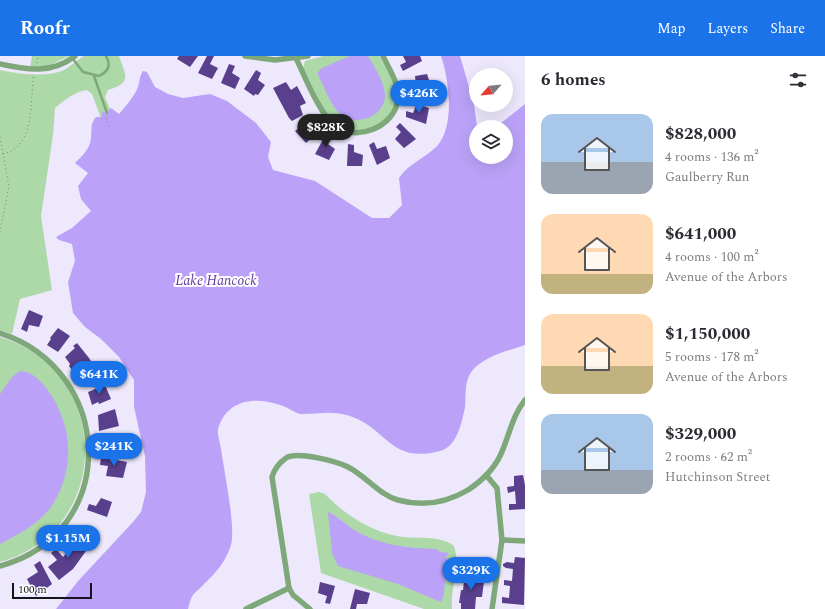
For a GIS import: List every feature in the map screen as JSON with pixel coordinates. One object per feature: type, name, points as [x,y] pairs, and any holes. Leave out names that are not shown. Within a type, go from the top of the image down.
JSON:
[{"type":"street","points":[[245,56],[275,60],[308,56]]},
{"type":"street","points":[[295,57],[328,120],[339,129],[353,133],[360,133],[372,130],[384,123],[396,108],[397,88],[383,56]]},
{"type":"street","points":[[0,64],[35,71],[48,69],[74,57]]},
{"type":"street","points":[[0,333],[33,348],[52,364],[61,374],[81,407],[89,447],[88,463],[82,491],[76,505],[61,529],[26,556],[0,566]]},
{"type":"street","points":[[310,609],[293,595],[289,588],[272,477],[274,470],[287,457],[296,456],[334,461],[349,467],[380,492],[398,499],[416,503],[438,503],[451,499],[469,489],[486,475],[497,462],[515,415],[525,400]]},
{"type":"street","points":[[486,475],[497,488],[502,540],[492,609]]},
{"type":"street","points":[[502,540],[525,541]]},
{"type":"street","points":[[246,609],[289,588]]},
{"type":"lane","points":[[74,57],[81,70],[94,76],[99,76],[107,71],[109,64],[106,56]]},
{"type":"lane","points":[[94,76],[107,112]]},
{"type":"path","points":[[3,154],[16,149],[26,134],[29,124],[29,112],[38,56]]},
{"type":"path","points":[[0,137],[8,190],[0,232]]},
{"type":"green space","points":[[32,56],[69,56],[48,66],[30,68]]},
{"type":"green space","points":[[84,56],[119,56],[124,69],[125,78],[121,85],[108,90],[105,97],[112,114],[102,121],[92,94],[87,90],[74,94],[55,108],[53,135],[41,216],[52,290],[20,299],[12,334],[0,330],[0,70],[24,74],[49,74],[64,70]]},
{"type":"green space","points":[[323,56],[379,56],[391,78],[395,93],[394,105],[390,115],[373,128],[363,130],[352,130],[341,127],[331,120],[303,68],[305,61]]},
{"type":"green space","points":[[0,337],[37,355],[63,382],[80,414],[85,450],[80,485],[64,518],[38,544],[0,562]]},
{"type":"green space","points":[[319,492],[325,494],[340,508],[358,521],[387,534],[441,540],[454,546],[456,554],[456,570],[452,593],[452,609],[424,609],[321,573],[309,494]]},
{"type":"water","points":[[350,56],[368,56],[379,75],[385,95],[384,102],[375,114],[355,120],[341,115],[337,111],[318,75],[318,72],[322,68]]},
{"type":"water","name":"Lake Hancock","points":[[441,56],[460,56],[469,87],[469,112],[475,112],[476,120],[469,120],[469,164],[513,164],[513,120],[505,120],[525,104],[525,345],[489,358],[483,361],[472,371],[468,379],[465,407],[458,433],[451,445],[440,451],[423,454],[410,453],[390,443],[363,422],[343,414],[300,414],[283,406],[263,401],[244,402],[236,405],[228,411],[222,419],[218,429],[231,513],[231,545],[213,576],[193,595],[188,609],[56,609],[79,580],[141,512],[146,492],[145,456],[134,407],[134,380],[119,357],[101,339],[85,327],[73,313],[68,282],[75,261],[72,244],[59,240],[56,237],[72,228],[91,211],[81,199],[78,186],[88,173],[75,163],[89,146],[92,124],[96,117],[102,117],[102,111],[106,113],[111,108],[119,114],[130,101],[138,87],[143,71],[147,72],[155,87],[168,94],[183,98],[210,94],[227,101],[256,123],[271,142],[268,157],[273,170],[315,181],[372,218],[389,218],[402,205],[399,178],[408,168],[438,145],[447,126],[449,102],[444,66]]},
{"type":"water","points":[[20,371],[32,374],[38,379],[47,389],[55,402],[62,416],[66,430],[68,460],[60,490],[48,511],[36,523],[0,544],[0,394],[12,377]]},
{"type":"water","points":[[328,512],[356,531],[376,540],[405,547],[437,549],[440,552],[449,553],[446,557],[448,562],[441,602],[398,584],[338,566],[332,553]]},
{"type":"building","points":[[179,56],[198,56],[190,67],[177,59]]},
{"type":"building","points":[[207,56],[214,56],[210,64],[218,68],[212,79],[198,73]]},
{"type":"building","points":[[403,56],[420,56],[422,61],[403,71],[400,65],[406,62]]},
{"type":"building","points":[[229,64],[235,66],[232,73],[240,78],[235,89],[221,83]]},
{"type":"building","points":[[256,70],[261,73],[258,80],[265,85],[258,95],[255,94],[254,96],[244,89]]},
{"type":"building","points":[[427,74],[432,89],[410,93],[409,88],[416,86],[415,76]]},
{"type":"building","points":[[286,82],[291,90],[297,86],[306,103],[300,106],[303,115],[292,121],[273,88]]},
{"type":"building","points":[[417,104],[429,108],[426,124],[406,117],[406,111],[413,113]]},
{"type":"building","points":[[312,118],[316,123],[311,127],[315,135],[306,143],[295,131]]},
{"type":"building","points":[[400,123],[416,139],[404,148],[395,139],[401,132],[396,127]]},
{"type":"building","points":[[326,134],[332,138],[328,144],[335,149],[329,160],[315,154]]},
{"type":"building","points":[[374,142],[377,149],[386,146],[390,158],[377,165],[369,145]]},
{"type":"building","points":[[348,144],[354,145],[354,152],[363,155],[362,166],[347,166]]},
{"type":"building","points":[[29,310],[43,316],[39,327],[29,325],[27,332],[21,329]]},
{"type":"building","points":[[58,328],[70,336],[58,352],[47,345],[51,339],[50,338]]},
{"type":"building","points":[[77,343],[99,374],[84,384],[79,376],[77,377],[69,366],[70,364],[65,357],[75,348],[73,346]]},
{"type":"building","points":[[105,385],[111,399],[92,405],[88,392]]},
{"type":"building","points":[[115,409],[119,426],[99,431],[98,415]]},
{"type":"building","points":[[119,434],[120,449],[102,450],[101,443],[99,443],[100,435]]},
{"type":"building","points":[[101,457],[127,462],[123,478],[106,476],[108,466],[100,465]]},
{"type":"building","points":[[523,475],[525,485],[525,509],[509,510],[509,504],[516,504],[515,491],[508,493],[507,487],[514,486],[514,476]]},
{"type":"building","points":[[101,498],[112,502],[107,517],[87,510],[89,504],[96,506]]},
{"type":"building","points":[[70,536],[84,547],[89,547],[90,550],[86,551],[73,569],[59,580],[48,567],[57,560],[51,553],[56,549],[63,557],[70,549],[68,548],[70,545],[66,541]]},
{"type":"building","points":[[515,557],[525,558],[524,605],[502,603],[502,597],[509,598],[510,586],[504,585],[504,580],[512,581],[513,569],[506,568],[503,564],[507,562],[514,563]]},
{"type":"building","points":[[40,561],[52,584],[36,596],[27,579],[38,572],[34,565]]},
{"type":"building","points":[[465,572],[478,573],[479,581],[484,581],[482,597],[476,597],[475,609],[461,609],[461,603],[459,603],[461,590],[463,590]]},
{"type":"building","points":[[320,582],[335,586],[330,604],[325,603],[327,596],[318,593]]},
{"type":"building","points":[[355,589],[370,593],[367,604],[357,604],[356,609],[350,609]]}]
